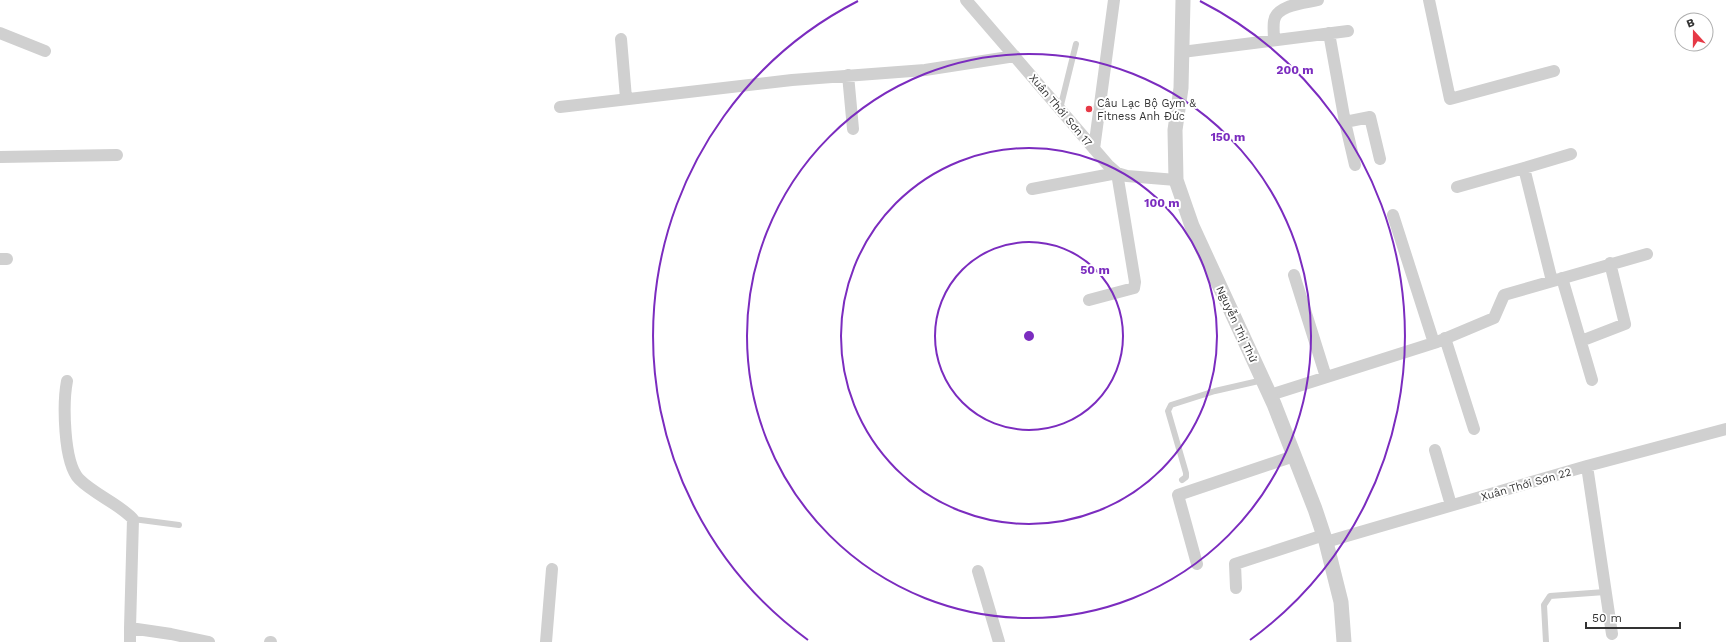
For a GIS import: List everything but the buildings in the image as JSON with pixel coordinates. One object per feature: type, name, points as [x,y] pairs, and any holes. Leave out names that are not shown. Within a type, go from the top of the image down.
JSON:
[{"type":"street","name":"Xuân Thới Sơn 17","points":[[966,0],[1117,174]]},
{"type":"street","points":[[1094,149],[1114,0]]},
{"type":"street","name":"Nguyễn Thị Thử","points":[[1183,0],[1181,88],[1175,130],[1176,180],[1192,226],[1270,395],[1325,538],[1341,602],[1344,642]]},
{"type":"street","points":[[1274,40],[1274,20],[1278,14],[1289,7],[1318,0]]},
{"type":"street","points":[[1429,0],[1450,99],[1554,71]]},
{"type":"street","points":[[1182,52],[1348,31]]},
{"type":"street","points":[[0,33],[46,51]]},
{"type":"street","points":[[1330,33],[1345,122],[1355,165]]},
{"type":"street","points":[[621,39],[626,98]]},
{"type":"street","points":[[560,107],[626,98],[848,75],[925,70],[1015,56]]},
{"type":"street","points":[[848,75],[853,129]]},
{"type":"street","points":[[1345,122],[1370,117],[1380,159]]},
{"type":"street","points":[[1458,187],[1571,154]]},
{"type":"street","points":[[0,157],[118,155]]},
{"type":"street","points":[[1524,168],[1557,279],[1581,341],[1592,380]]},
{"type":"street","points":[[1089,300],[1134,288],[1135,282],[1117,174]]},
{"type":"street","points":[[1032,189],[1117,174],[1176,180]]},
{"type":"street","points":[[1393,215],[1434,343]]},
{"type":"street","points":[[1270,395],[1434,343],[1494,318],[1504,295],[1610,263],[1647,254]]},
{"type":"street","points":[[1581,341],[1625,324],[1610,263]]},
{"type":"street","points":[[1294,275],[1326,377]]},
{"type":"street","points":[[1445,338],[1474,429]]},
{"type":"street","points":[[67,381],[64,396],[67,443],[76,475],[94,491],[133,519],[130,642]]},
{"type":"street","name":"Xuân Thới Sơn 22","points":[[1236,588],[1235,564],[1325,538],[1451,505],[1587,466],[1726,429]]},
{"type":"street","points":[[1435,450],[1451,505]]},
{"type":"street","points":[[1197,564],[1178,495],[1294,456]]},
{"type":"street","points":[[1587,466],[1612,634]]},
{"type":"street","points":[[546,642],[552,569]]},
{"type":"street","points":[[978,571],[999,642]]},
{"type":"street","points":[[130,628],[171,634],[209,642]]},
{"type":"lane","points":[[1060,109],[1076,44]]},
{"type":"lane","points":[[1182,480],[1186,477],[1186,473],[1168,411],[1171,405],[1215,391],[1263,380]]},
{"type":"lane","points":[[133,519],[179,525]]},
{"type":"lane","points":[[1546,642],[1544,605],[1550,596],[1605,592]]},
{"type":"place","name":"Câu Lạc Bộ Gym & Fitness Anh Đức","points":[[1089,109]]}]
